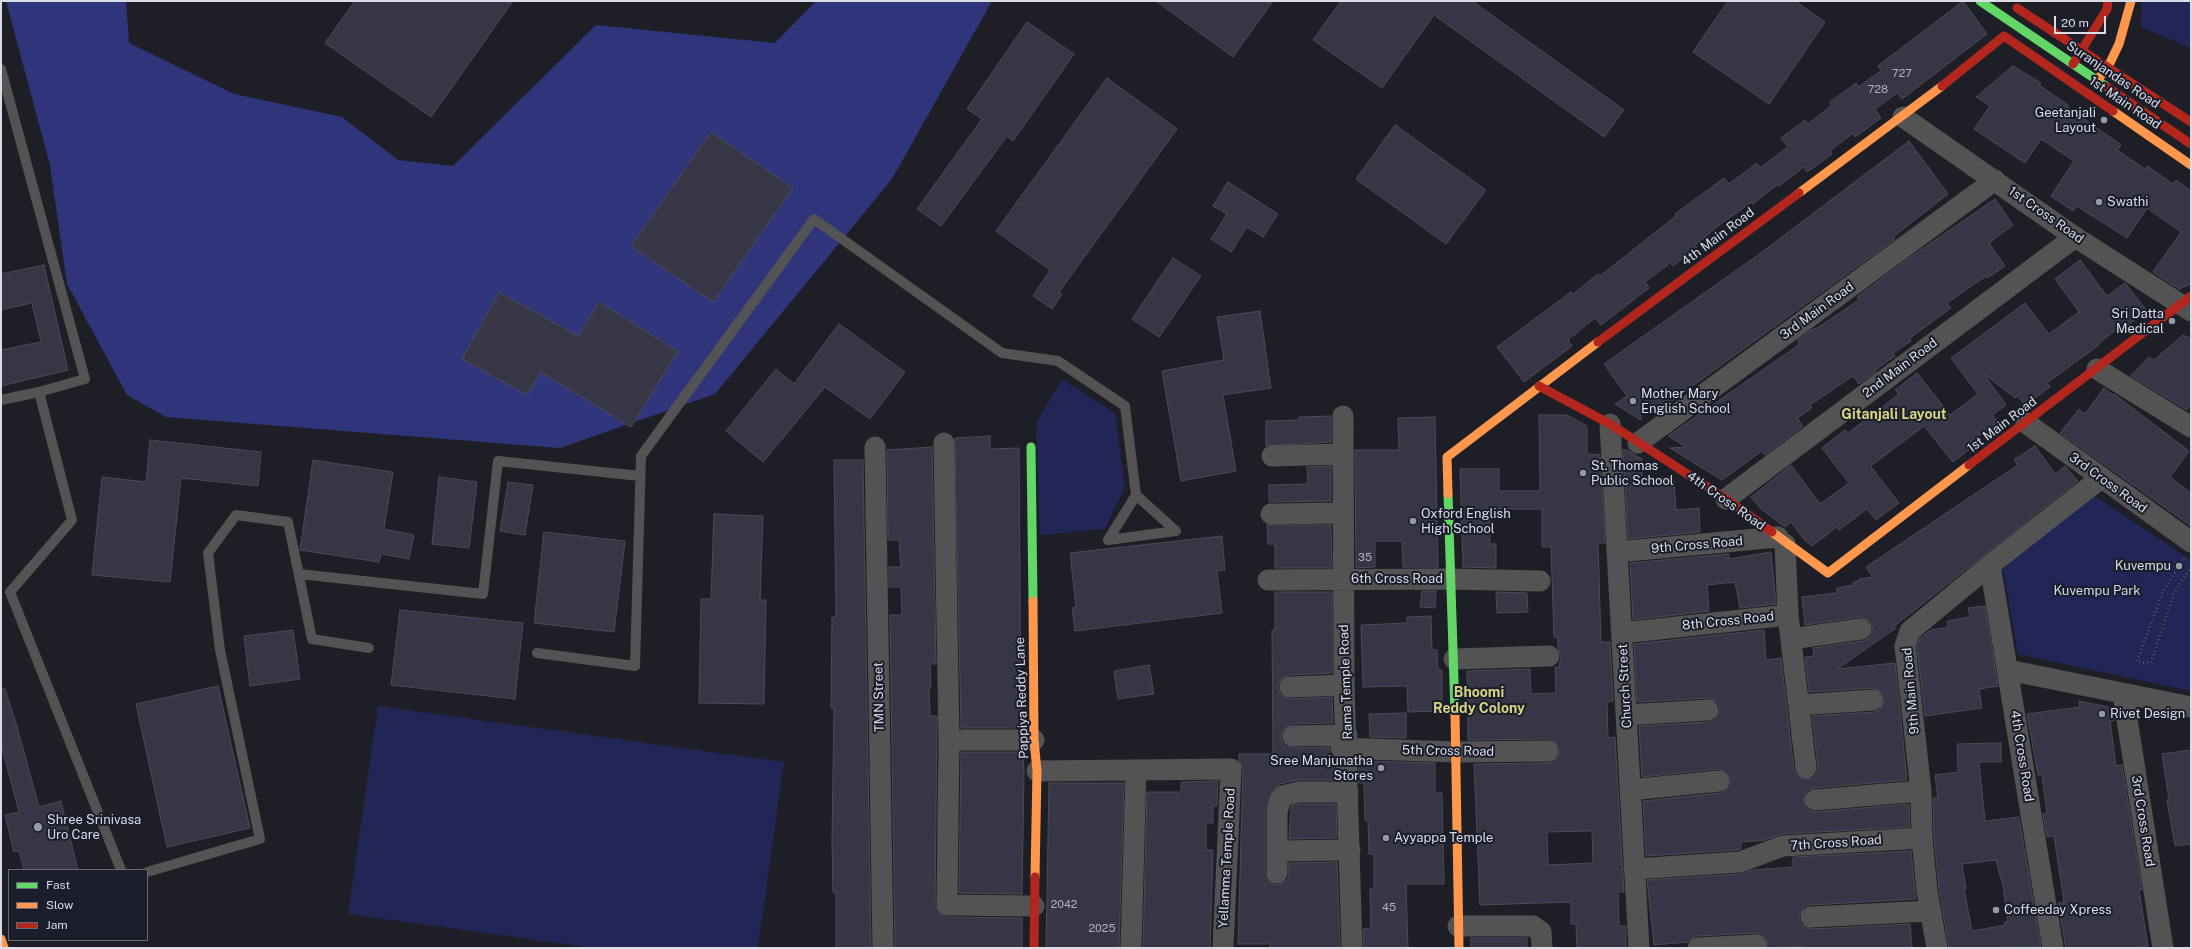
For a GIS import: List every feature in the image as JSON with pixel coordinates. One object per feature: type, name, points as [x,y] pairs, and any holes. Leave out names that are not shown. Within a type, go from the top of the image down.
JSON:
[{"type":"street","name":"Suranjandas Road","points":[[1980,1],[2011,35],[2073,64],[2191,144]]},
{"type":"street","name":"Suranjandas Road","points":[[2006,1],[2191,122]]},
{"type":"street","points":[[2073,64],[2107,9],[2108,1]]},
{"type":"street","points":[[2097,80],[2108,67],[2119,44],[2132,1]]},
{"type":"street","name":"4th Main Road","points":[[1450,579],[1448,457],[1539,386],[2011,35]]},
{"type":"street","name":"1st Main Road","points":[[2011,35],[2191,165]]},
{"type":"street","name":"1st Cross Road","points":[[1902,117],[2075,236],[2188,304]]},
{"type":"street","name":"3rd Main Road","points":[[1638,443],[1995,180]]},
{"type":"street","name":"2nd Main Road","points":[[1726,499],[2075,236]]},
{"type":"street","name":"1st Main Road","points":[[1828,573],[2097,369],[2188,304]]},
{"type":"street","points":[[2097,369],[2191,427]]},
{"type":"street","name":"4th Cross Road","points":[[1539,386],[1610,424],[1726,499],[1781,541],[1828,573]]},
{"type":"street","name":"Rama Temple Road","points":[[1343,416],[1344,757],[1352,948]]},
{"type":"street","name":"3rd Cross Road","points":[[2026,423],[2101,478],[2189,548]]},
{"type":"street","name":"Church Street","points":[[1610,424],[1638,948]]},
{"type":"street","points":[[944,443],[949,740],[947,905],[1034,906]]},
{"type":"street","name":"TMN Street","points":[[875,447],[883,948]]},
{"type":"street","name":"Pappiya Reddy Lane","points":[[1031,447],[1034,740],[1038,771],[1034,948]]},
{"type":"street","points":[[1272,456],[1343,454]]},
{"type":"street","name":"9th Main Road","points":[[1936,948],[1930,911],[1922,838],[1921,791],[1905,646],[1910,631],[1990,564],[2101,478]]},
{"type":"street","points":[[1271,514],[1343,513]]},
{"type":"street","name":"9th Cross Road","points":[[1617,552],[1781,541]]},
{"type":"street","name":"8th Cross Road","points":[[1622,633],[1788,615],[1781,541]]},
{"type":"street","name":"4th Cross Road","points":[[1990,564],[2053,948]]},
{"type":"street","points":[[1450,579],[1454,659],[1459,948]]},
{"type":"street","name":"6th Cross Road","points":[[1268,580],[1450,579],[1540,581]]},
{"type":"street","points":[[1788,615],[1806,768]]},
{"type":"street","points":[[1791,639],[1862,628]]},
{"type":"street","points":[[1454,659],[1549,656]]},
{"type":"street","points":[[2008,670],[2191,707]]},
{"type":"street","points":[[1290,687],[1344,757]]},
{"type":"street","name":"3rd Cross Road","points":[[2123,694],[2163,948]]},
{"type":"street","points":[[1799,705],[1873,700]]},
{"type":"street","points":[[1626,715],[1708,710]]},
{"type":"street","points":[[1293,736],[1344,757]]},
{"type":"street","points":[[949,740],[1034,740]]},
{"type":"street","name":"5th Cross Road","points":[[1344,757],[1455,752],[1548,751]]},
{"type":"street","points":[[1276,872],[1277,812],[1280,801],[1283,796],[1299,792],[1344,757]]},
{"type":"street","points":[[1276,851],[1344,757]]},
{"type":"street","name":"Yellamma Temple Road","points":[[1136,770],[1231,768],[1223,948]]},
{"type":"street","points":[[1038,771],[1136,770],[1131,948]]},
{"type":"street","points":[[1630,790],[1719,781]]},
{"type":"street","points":[[1815,800],[1921,791]]},
{"type":"street","name":"7th Cross Road","points":[[1634,869],[1740,862],[1784,846],[1922,838]]},
{"type":"street","points":[[1811,917],[1930,911]]},
{"type":"street","points":[[1458,926],[1533,926],[1541,932],[1542,948]]},
{"type":"street","points":[[1,939],[4,948]]},
{"type":"street","points":[[1698,948],[1756,944]]},
{"type":"lane","points":[[1,69],[85,378],[39,392],[1,400]]},
{"type":"lane","points":[[537,653],[635,666],[641,456],[814,220],[1002,353],[1058,361],[1125,406],[1136,495],[1108,540],[1176,531],[1136,495]]},
{"type":"lane","points":[[39,392],[72,520],[10,592],[121,869]]},
{"type":"lane","points":[[299,574],[483,594],[498,461],[640,476]]},
{"type":"lane","points":[[148,872],[260,839],[220,650],[208,553],[236,515],[288,522],[312,639],[369,648]]},
{"type":"path","points":[[2189,548],[2162,591],[2137,662],[2151,663],[2174,593],[2191,566]]},
{"type":"green space","points":[[2142,1],[2191,1],[2191,46],[2188,47],[2141,27]]},
{"type":"green space","points":[[1062,379],[1115,413],[1125,487],[1105,529],[1040,535],[1036,423]]},
{"type":"green space","name":"Kuvempu Park","points":[[2091,493],[2191,560],[2191,691],[2018,654],[2003,569]]},
{"type":"green space","points":[[378,706],[784,762],[758,948],[595,948],[348,914]]},
{"type":"shaded area","points":[[6,1],[126,1],[129,43],[234,94],[342,117],[398,160],[453,166],[596,25],[775,43],[816,1],[992,1],[892,179],[715,394],[560,448],[166,417],[127,395],[67,284],[50,165]]},
{"type":"building","points":[[355,1],[513,1],[431,117],[325,43]]},
{"type":"building","points":[[1156,1],[1273,1],[1233,57]]},
{"type":"building","points":[[1341,1],[1472,1],[1624,110],[1604,137],[1434,15],[1382,88],[1313,40]]},
{"type":"building","points":[[1728,1],[1795,1],[1825,22],[1769,104],[1693,52]]},
{"type":"building","points":[[1963,1],[1987,34],[1902,99],[1897,93],[1875,109],[1881,118],[1855,137],[1853,133],[1830,151],[1832,154],[1807,172],[1804,167],[1779,186],[1778,184],[1753,204],[1752,202],[1722,223],[1695,245],[1697,247],[1673,266],[1670,263],[1645,282],[1649,288],[1601,325],[1595,318],[1568,340],[1572,346],[1524,382],[1497,347],[1571,292],[1573,294],[1598,274],[1600,276],[1676,216],[1675,214],[1724,178],[1729,184],[1757,163],[1760,168],[1788,147],[1781,138],[1805,120],[1808,124],[1832,105],[1830,102],[1856,83],[1858,87],[1881,71],[1878,66]]},
{"type":"building","points":[[1027,22],[1074,54],[1013,141],[1007,136],[941,226],[917,209],[982,119],[967,109]]},
{"type":"building","points":[[2013,66],[2041,83],[2039,85],[2068,105],[2067,107],[2121,145],[2117,150],[2145,169],[2147,166],[2173,184],[2176,180],[2191,191],[2191,284],[2179,289],[2153,272],[2181,232],[2147,208],[2127,238],[2077,206],[2073,211],[2051,196],[2074,161],[2041,139],[2025,163],[1974,129],[1990,106],[1976,97]]},
{"type":"building","points":[[1107,78],[1177,129],[1059,292],[1062,294],[1052,309],[1033,296],[1050,270],[996,231]]},
{"type":"building","points":[[1395,125],[1486,190],[1446,244],[1356,179]]},
{"type":"building","points":[[711,132],[793,188],[713,302],[631,246]]},
{"type":"building","points":[[1909,141],[1948,194],[1893,237],[1895,239],[1654,414],[1640,393],[1641,420],[1615,404],[1627,396],[1604,364],[1758,255]]},
{"type":"building","points":[[1228,182],[1278,214],[1263,237],[1247,227],[1231,252],[1211,239],[1227,214],[1213,206]]},
{"type":"building","points":[[1995,199],[2013,225],[1989,243],[2005,266],[1987,278],[1986,276],[1947,303],[1951,308],[1910,338],[1911,341],[1893,353],[1895,356],[1875,370],[1876,372],[1859,384],[1853,376],[1810,405],[1812,408],[1797,418],[1803,426],[1765,455],[1762,451],[1722,480],[1670,448],[1686,447],[1668,436],[1800,344],[1797,340],[1859,300],[1857,297],[1909,258]]},
{"type":"building","points":[[1173,258],[1201,276],[1159,337],[1132,319]]},
{"type":"building","points":[[2080,260],[2107,296],[2125,283],[2147,311],[2125,327],[2123,324],[2098,344],[2099,345],[2047,383],[2050,387],[2025,405],[2018,396],[2015,398],[1983,373],[2006,405],[1992,415],[1998,422],[1971,441],[1975,445],[1953,462],[1924,426],[1872,465],[1871,467],[1899,503],[1876,520],[1867,509],[1839,530],[1837,527],[1812,546],[1805,541],[1791,522],[1785,527],[1760,508],[1751,497],[1791,465],[1820,504],[1849,483],[1822,448],[1845,430],[1848,433],[1899,394],[1895,390],[1917,373],[1950,415],[1978,394],[1951,358],[2025,303],[2049,334],[2079,312],[2055,279]]},
{"type":"building","points":[[44,265],[68,370],[1,386],[1,350],[41,342],[32,303],[1,310],[1,274]]},
{"type":"building","points":[[499,292],[578,336],[599,302],[678,351],[631,427],[541,372],[527,395],[462,359]]},
{"type":"building","points":[[1260,311],[1271,388],[1223,395],[1236,471],[1181,481],[1162,371],[1224,360],[1217,317]]},
{"type":"building","points":[[839,324],[905,372],[870,419],[825,387],[763,462],[726,431],[776,369],[794,384]]},
{"type":"building","points":[[2183,335],[2191,339],[2191,403],[2187,410],[2131,376],[2149,357],[2154,360]]},
{"type":"building","points":[[2104,388],[2189,451],[2170,477],[2191,493],[2191,526],[2060,433],[2079,409],[2085,414]]},
{"type":"building","points":[[1539,415],[1567,415],[1587,426],[1587,454],[1600,455],[1605,543],[1598,543],[1601,642],[1610,642],[1613,701],[1607,702],[1608,738],[1615,737],[1624,892],[1618,892],[1619,926],[1626,926],[1626,948],[1577,948],[1576,924],[1571,924],[1571,902],[1480,905],[1474,764],[1549,763],[1558,757],[1560,750],[1554,741],[1548,739],[1468,740],[1467,671],[1530,669],[1531,694],[1556,693],[1555,667],[1559,667],[1561,655],[1558,649],[1558,637],[1554,637],[1551,547],[1542,547],[1542,509],[1490,509],[1490,544],[1496,544],[1496,568],[1463,567],[1460,469],[1499,469],[1499,491],[1540,491]],"holes":[[[1592,831],[1593,863],[1548,865],[1547,832]]]},
{"type":"building","points":[[1331,416],[1331,442],[1266,446],[1266,421],[1299,420],[1299,417]]},
{"type":"building","points":[[1435,417],[1438,567],[1403,567],[1402,541],[1375,541],[1375,567],[1356,568],[1355,450],[1399,450],[1398,418]]},
{"type":"building","points":[[990,436],[990,449],[1019,448],[1021,728],[961,728],[955,438]]},
{"type":"building","points":[[150,440],[261,452],[258,486],[181,478],[170,582],[92,575],[102,477],[146,482]]},
{"type":"building","points":[[2035,446],[2055,474],[2065,466],[2078,481],[1892,628],[1896,628],[1837,669],[1895,663],[1907,780],[1814,788],[1808,790],[1804,795],[1805,807],[1810,811],[1816,812],[1909,804],[1910,827],[1782,834],[1765,840],[1741,842],[1741,849],[1737,850],[1646,856],[1643,801],[1720,793],[1726,790],[1731,780],[1728,774],[1718,769],[1642,777],[1639,726],[1709,722],[1715,720],[1720,710],[1718,703],[1708,698],[1637,702],[1634,644],[1764,630],[1766,660],[1781,658],[1794,770],[1802,779],[1813,778],[1817,773],[1818,767],[1812,716],[1874,712],[1880,710],[1885,700],[1883,693],[1873,688],[1809,692],[1805,657],[1814,656],[1813,648],[1863,641],[1869,638],[1873,628],[1870,621],[1860,617],[1805,625],[1802,597],[1837,593],[1837,588],[1854,585],[1853,582],[1859,581],[1859,579],[1873,577],[1866,567],[2018,465],[2014,460]]},
{"type":"building","points":[[932,447],[936,664],[930,664],[931,687],[929,687],[930,716],[937,716],[935,905],[941,915],[947,917],[1022,918],[1022,948],[895,948],[890,615],[902,615],[901,587],[889,587],[889,567],[901,567],[899,540],[888,540],[887,450]]},
{"type":"building","points":[[1623,450],[1627,450],[1642,459],[1642,479],[1669,477],[1674,480],[1676,510],[1699,508],[1700,532],[1628,539]]},
{"type":"building","points":[[313,460],[393,472],[384,529],[414,535],[409,559],[381,554],[379,562],[300,550]]},
{"type":"building","points":[[834,460],[863,460],[871,948],[836,948],[836,892],[833,892],[832,842],[834,708],[831,708],[832,617],[836,617]]},
{"type":"building","points":[[1331,466],[1331,501],[1269,502],[1269,485],[1308,484],[1307,467]]},
{"type":"building","points":[[439,477],[477,482],[469,548],[432,544]]},
{"type":"building","points":[[508,482],[533,485],[525,535],[500,531]]},
{"type":"building","points":[[714,514],[763,516],[760,600],[766,600],[764,704],[699,703],[701,599],[711,599]]},
{"type":"building","points":[[1267,525],[1331,525],[1332,568],[1275,568],[1275,544],[1268,544]]},
{"type":"building","points":[[544,532],[625,541],[614,632],[534,623]]},
{"type":"building","points":[[1222,536],[1225,570],[1217,571],[1222,613],[1075,631],[1072,608],[1076,607],[1070,553]]},
{"type":"building","points":[[1771,552],[1776,604],[1740,608],[1735,582],[1707,585],[1709,611],[1633,620],[1630,563],[1729,554],[1729,559]]},
{"type":"building","points":[[1422,591],[1436,591],[1435,608],[1420,607]]},
{"type":"building","points":[[1275,592],[1332,592],[1332,673],[1289,675],[1280,681],[1278,687],[1280,694],[1290,699],[1332,697],[1333,723],[1292,724],[1283,730],[1281,737],[1283,742],[1293,748],[1329,747],[1330,753],[1334,758],[1335,780],[1296,780],[1280,784],[1273,790],[1265,812],[1265,873],[1271,883],[1277,885],[1288,879],[1289,863],[1337,862],[1340,948],[1270,948],[1270,944],[1238,944],[1243,770],[1239,761],[1239,754],[1273,754],[1272,630],[1275,630]]},
{"type":"building","points":[[1496,592],[1527,593],[1528,612],[1497,613]]},
{"type":"building","points":[[1985,606],[1998,686],[1979,689],[1982,708],[1925,716],[1917,647],[1920,638],[1931,630],[1948,627],[1947,621],[1970,617],[1968,608]]},
{"type":"building","points":[[400,610],[523,623],[515,699],[391,685]]},
{"type":"building","points":[[1431,616],[1432,650],[1437,650],[1438,670],[1442,670],[1442,711],[1408,712],[1407,686],[1363,687],[1361,625],[1407,623],[1407,617]]},
{"type":"building","points":[[293,630],[300,679],[250,686],[244,636]]},
{"type":"building","points":[[1149,665],[1154,694],[1118,699],[1114,671]]},
{"type":"building","points":[[218,686],[250,828],[167,847],[136,704]]},
{"type":"building","points":[[1,689],[5,689],[39,807],[61,801],[78,869],[24,869],[19,851],[14,852],[5,815],[19,812],[1,744]]},
{"type":"building","points":[[2079,701],[2113,708],[2115,720],[2110,721],[2116,766],[2122,765],[2142,890],[2139,890],[2148,946],[2131,948],[2066,948],[2058,903],[2064,902],[2054,836],[2047,837],[2043,814],[2047,813],[2042,775],[2038,775],[2027,714],[2080,707]]},
{"type":"building","points":[[1406,713],[1406,738],[1370,737],[1369,714]]},
{"type":"building","points":[[2001,743],[2001,762],[1979,762],[1985,821],[2019,817],[2041,947],[1949,948],[1939,889],[1934,837],[1933,798],[1938,798],[1935,775],[1958,772],[1957,744]],"holes":[[[1996,860],[2003,886],[2008,922],[2005,922],[2005,925],[1972,931],[1964,889],[1966,889],[1962,864]]]},
{"type":"building","points":[[2191,750],[2191,844],[2175,846],[2167,800],[2169,800],[2162,754]]},
{"type":"building","points":[[961,752],[1023,752],[1022,894],[959,893]]},
{"type":"building","points":[[1358,761],[1435,763],[1435,793],[1442,793],[1444,884],[1406,884],[1408,948],[1364,948],[1363,929],[1371,928],[1370,889],[1374,889],[1374,854],[1369,854],[1368,821],[1365,821],[1364,783],[1359,783]]},
{"type":"building","points":[[1218,781],[1217,806],[1213,806],[1213,823],[1206,823],[1206,850],[1213,850],[1210,948],[1143,948],[1147,792],[1181,792],[1181,782]]},
{"type":"building","points":[[1049,783],[1124,783],[1119,948],[1046,948]]},
{"type":"building","points":[[1300,804],[1336,804],[1337,838],[1289,839],[1291,806]]},
{"type":"building","points":[[1911,851],[1916,899],[1810,905],[1804,907],[1799,917],[1801,924],[1812,929],[1910,924],[1912,948],[1803,948],[1803,946],[1767,948],[1766,938],[1755,933],[1697,936],[1688,942],[1654,945],[1647,880],[1741,874],[1752,870],[1793,867],[1793,857]]},
{"type":"building","points":[[1471,938],[1527,938],[1527,948],[1471,948]]},
{"type":"traffic: fast","points":[[1980,1],[2107,87]]},
{"type":"traffic: fast","points":[[1031,447],[1033,601]]},
{"type":"traffic: fast","points":[[1448,494],[1455,713]]},
{"type":"traffic: slow","points":[[2097,80],[2108,67],[2119,44],[2131,1]]},
{"type":"traffic: slow","points":[[1799,193],[1942,86]]},
{"type":"traffic: slow","points":[[2113,111],[2191,165]]},
{"type":"traffic: slow","points":[[1448,494],[1447,457],[1598,342]]},
{"type":"traffic: slow","points":[[1772,532],[1828,573],[1969,465]]},
{"type":"traffic: slow","points":[[1033,601],[1034,740],[1037,771],[1035,877]]},
{"type":"traffic: slow","points":[[1455,713],[1459,948]]},
{"type":"traffic: slow","points":[[1,939],[4,948]]},
{"type":"traffic: jam","points":[[2073,64],[2107,9],[2108,1]]},
{"type":"traffic: jam","points":[[2017,8],[2191,122]]},
{"type":"traffic: jam","points":[[1942,86],[2004,36],[2113,111]]},
{"type":"traffic: jam","points":[[2107,87],[2191,144]]},
{"type":"traffic: jam","points":[[1598,342],[1799,193]]},
{"type":"traffic: jam","points":[[1969,465],[2191,296]]},
{"type":"traffic: jam","points":[[1539,386],[1610,424],[1726,499],[1772,532]]},
{"type":"traffic: jam","points":[[1034,948],[1035,877]]},
{"type":"place","name":"Geetanjali Layout","points":[[2104,120]]},
{"type":"place","name":"Swathi","points":[[2099,202]]},
{"type":"place","name":"Sri Datta Medical","points":[[2172,321]]},
{"type":"place","name":"Mother Mary English School","points":[[1633,401]]},
{"type":"place","name":"St. Thomas Public School","points":[[1583,473]]},
{"type":"place","name":"Oxford English High School","points":[[1413,521]]},
{"type":"place","name":"Kuvempu","points":[[2179,566]]},
{"type":"place","name":"Rivet Design","points":[[2102,714]]},
{"type":"place","name":"Sree Manjunatha Stores","points":[[1381,768]]},
{"type":"place","name":"Shree Srinivasa Uro Care","points":[[38,827]]},
{"type":"place","name":"Ayyappa Temple","points":[[1386,838]]},
{"type":"place","name":"Coffeeday Xpress","points":[[1996,910]]},
{"type":"district","name":"Gitanjali Layout","points":[[1894,415]]},
{"type":"district","name":"Bhoomi Reddy Colony","points":[[1479,702]]}]
